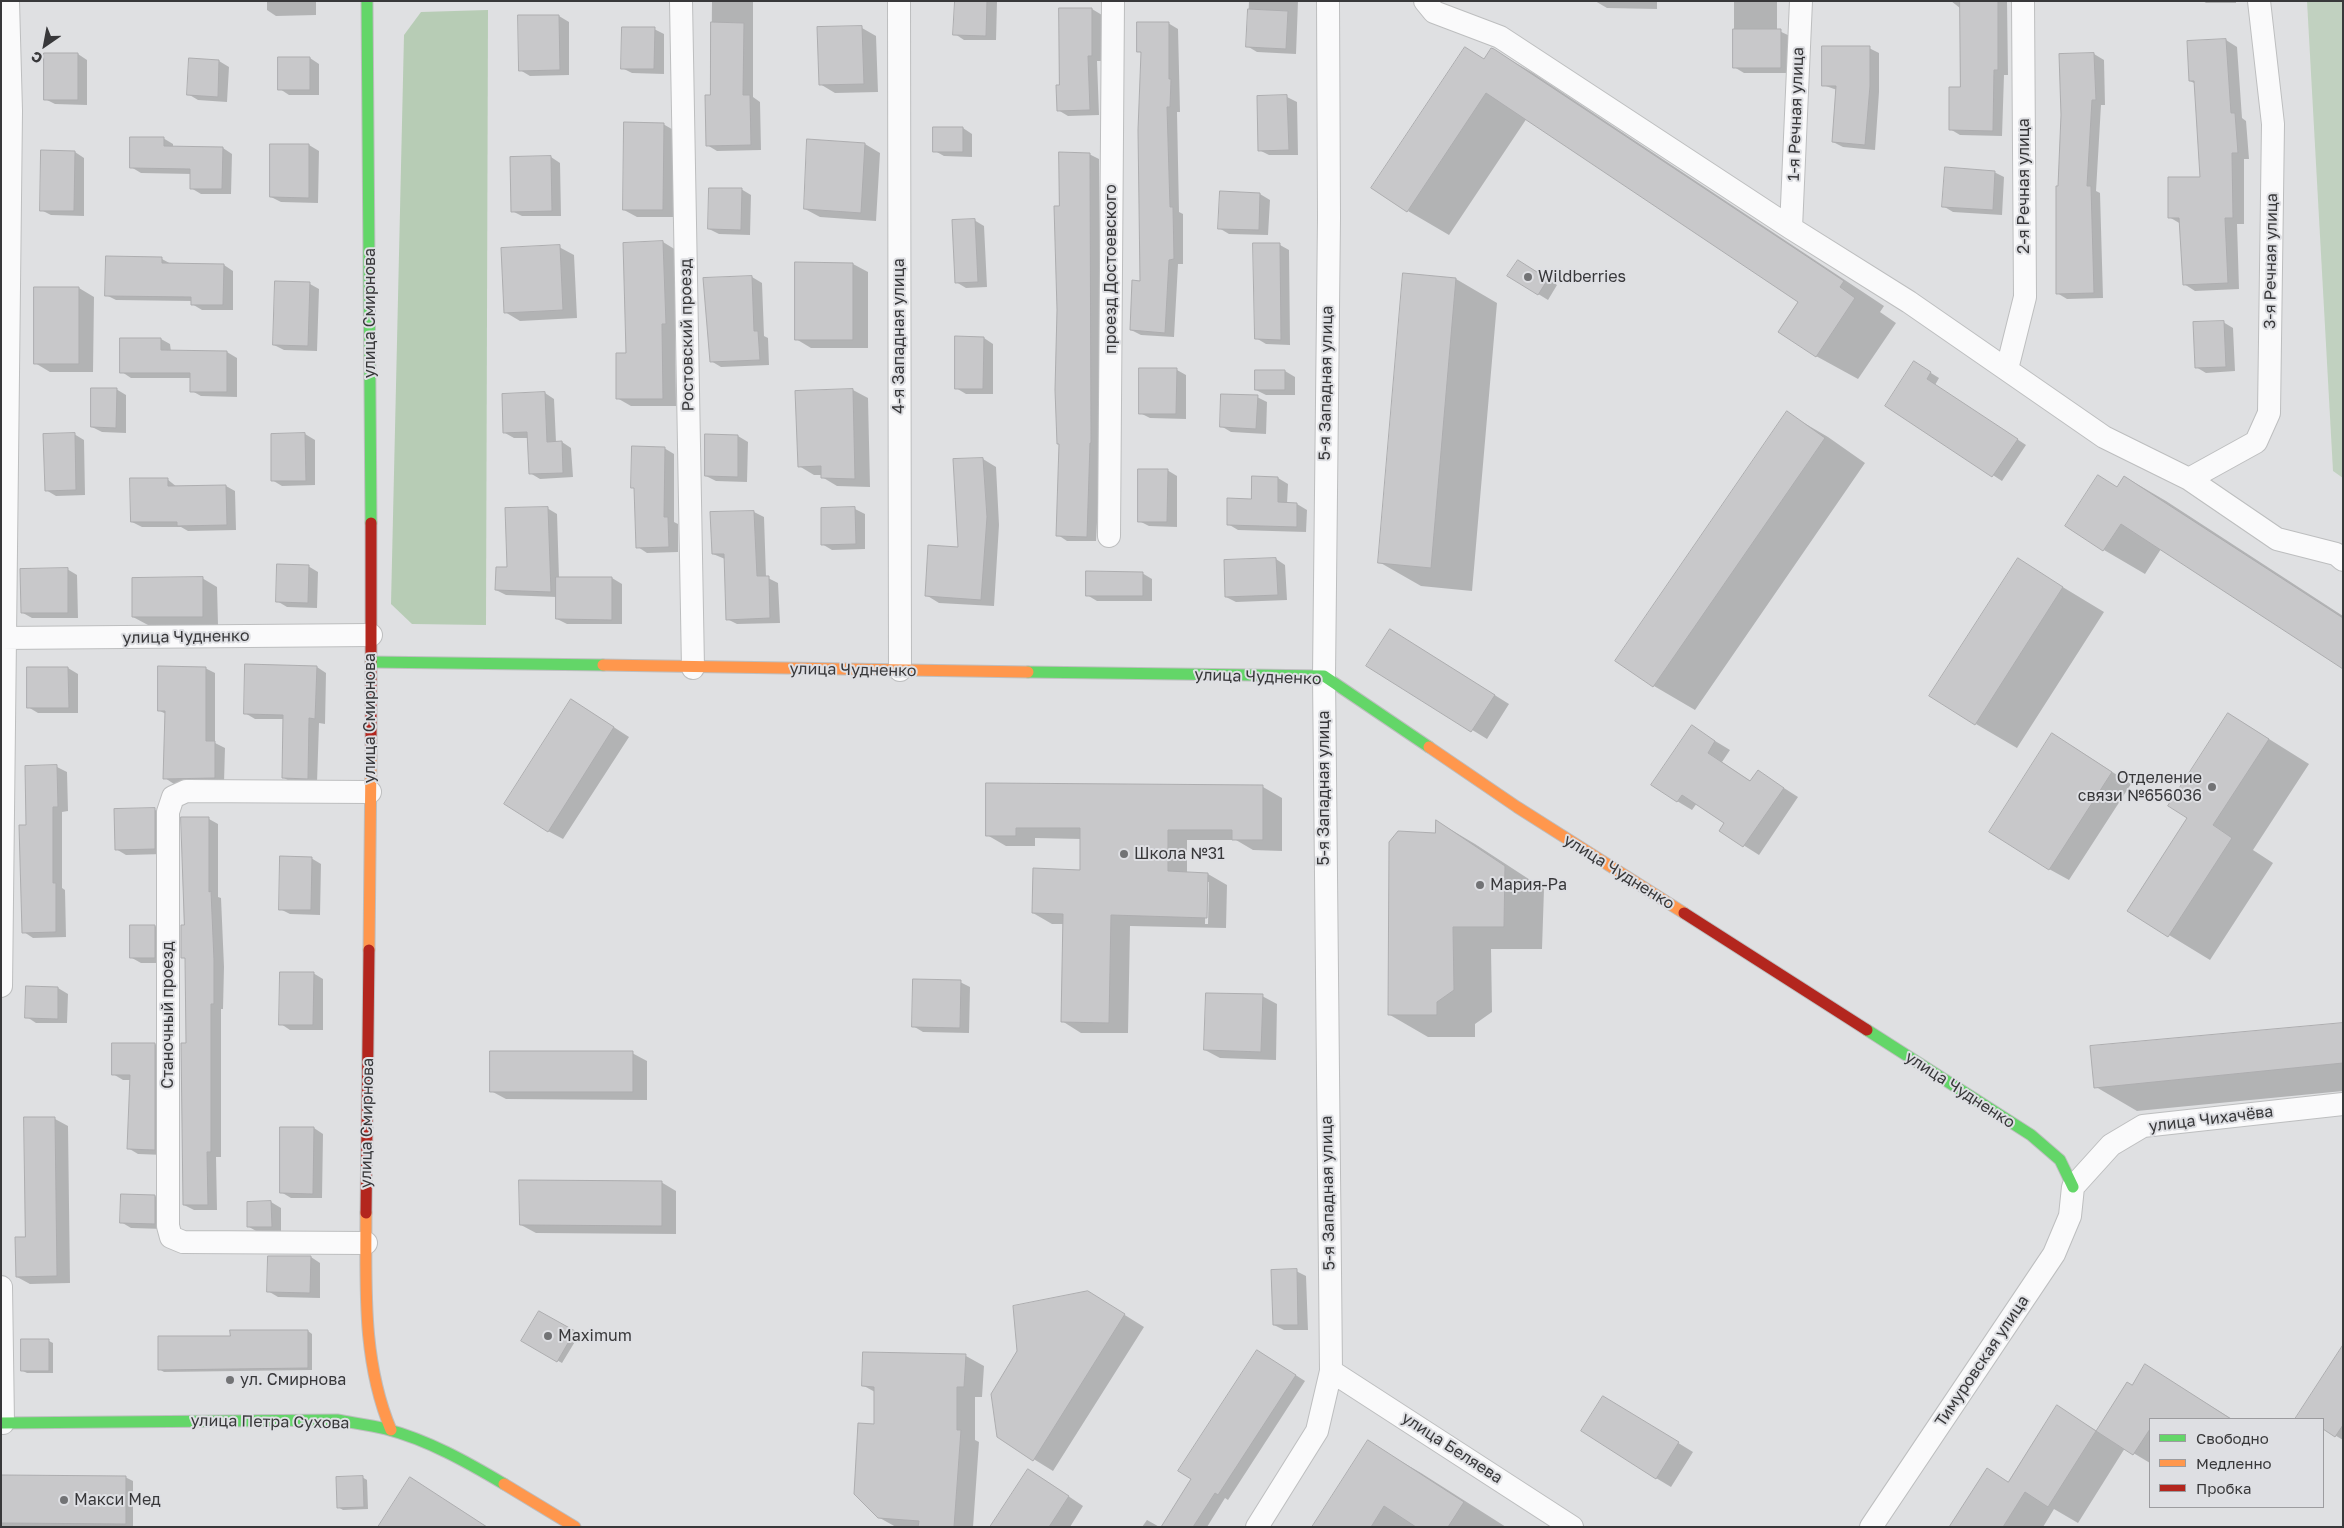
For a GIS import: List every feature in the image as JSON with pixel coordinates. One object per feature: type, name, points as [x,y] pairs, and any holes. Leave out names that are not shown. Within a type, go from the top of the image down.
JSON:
[{"type":"street","points":[[1,986],[3,638],[11,121],[8,1]]},
{"type":"street","name":"улица Смирнова","points":[[367,1],[371,635],[366,1243],[367,1337],[380,1408],[391,1430]]},
{"type":"street","name":"Ростовский проезд","points":[[681,1],[693,668]]},
{"type":"street","name":"4-я Западная улица","points":[[899,1],[900,670]]},
{"type":"street","name":"проезд Достоевского","points":[[1109,536],[1113,1]]},
{"type":"street","name":"5-я Западная улица","points":[[1257,1527],[1316,1431],[1331,1371],[1324,676],[1329,218],[1328,1]]},
{"type":"street","points":[[1425,1],[1434,12],[1500,37],[1792,228],[1909,302],[2104,437],[2189,479],[2276,539],[2336,554],[2343,560]]},
{"type":"street","name":"1-я Речная улица","points":[[1792,228],[1801,1]]},
{"type":"street","name":"2-я Речная улица","points":[[2007,369],[2025,297],[2023,1]]},
{"type":"street","name":"3-я Речная улица","points":[[2189,479],[2256,442],[2269,414],[2273,124],[2259,1]]},
{"type":"street","name":"улица Чудненко","points":[[3,638],[371,635]]},
{"type":"street","name":"улица Чудненко","points":[[371,662],[1324,676],[1517,807],[2031,1135],[2060,1160],[2073,1187]]},
{"type":"street","name":"Станочный проезд","points":[[366,1243],[183,1242],[171,1237],[168,1226],[168,812],[173,797],[186,790],[370,792]]},
{"type":"street","name":"улица Чихачёва","points":[[2073,1187],[2111,1145],[2144,1126],[2343,1104]]},
{"type":"street","name":"Тимуровская улица","points":[[1871,1527],[2054,1254],[2070,1216],[2073,1187]]},
{"type":"street","points":[[1,1287],[2,1423]]},
{"type":"street","name":"улица Беляева","points":[[1331,1371],[1572,1527]]},
{"type":"street","name":"улица Петра Сухова","points":[[2,1423],[337,1420],[391,1430],[438,1448],[490,1474],[574,1527]]},
{"type":"green space","points":[[2307,1],[2343,1],[2343,478],[2333,471]]},
{"type":"green space","points":[[488,10],[486,625],[412,624],[391,604],[404,35],[421,12]]},
{"type":"building","points":[[955,1],[987,1],[986,36],[953,35]]},
{"type":"building","points":[[1960,1],[1998,1],[1998,70],[1994,70],[1993,131],[1949,130],[1949,87],[1960,87]]},
{"type":"building","points":[[1059,8],[1092,8],[1092,56],[1088,56],[1090,110],[1057,111],[1056,85],[1059,85]]},
{"type":"building","points":[[1248,9],[1288,11],[1286,49],[1246,47]]},
{"type":"building","points":[[518,15],[559,15],[560,70],[519,71]]},
{"type":"building","points":[[711,22],[744,23],[743,95],[750,95],[751,145],[706,146],[705,95],[710,95]]},
{"type":"building","points":[[1137,22],[1169,22],[1169,79],[1171,79],[1170,107],[1167,107],[1170,207],[1173,207],[1174,259],[1169,260],[1165,333],[1130,330],[1132,280],[1140,281],[1138,130],[1141,52],[1137,52]]},
{"type":"building","points":[[862,26],[864,84],[819,85],[817,27]]},
{"type":"building","points":[[622,27],[655,27],[654,69],[621,69]]},
{"type":"building","points":[[1733,29],[1781,29],[1781,68],[1733,68]]},
{"type":"building","points":[[2226,39],[2231,113],[2235,113],[2238,153],[2232,153],[2233,218],[2225,218],[2228,283],[2183,285],[2179,218],[2168,218],[2168,177],[2200,177],[2194,81],[2189,81],[2187,41]]},
{"type":"building","points":[[1822,46],[1870,46],[1870,86],[1865,145],[1832,142],[1836,86],[1822,86]]},
{"type":"building","points":[[1465,47],[1484,59],[1491,48],[1494,49],[1844,281],[1840,287],[1855,298],[1816,357],[1778,332],[1798,302],[1486,93],[1407,212],[1371,188]]},
{"type":"building","points":[[44,53],[78,53],[78,100],[44,100]]},
{"type":"building","points":[[2094,53],[2096,100],[2092,100],[2087,186],[2091,186],[2094,293],[2056,294],[2056,186],[2058,186],[2061,115],[2059,54]]},
{"type":"building","points":[[278,57],[310,57],[310,90],[278,90]]},
{"type":"building","points":[[189,58],[219,60],[218,97],[187,95]]},
{"type":"building","points":[[1287,95],[1289,150],[1258,151],[1257,96]]},
{"type":"building","points":[[624,122],[664,123],[663,210],[623,210]]},
{"type":"building","points":[[933,127],[963,127],[963,152],[933,152]]},
{"type":"building","points":[[130,137],[164,137],[164,146],[223,147],[222,189],[190,189],[190,169],[130,168]]},
{"type":"building","points":[[807,139],[865,143],[861,213],[804,209]]},
{"type":"building","points":[[270,144],[309,144],[309,198],[270,197]]},
{"type":"building","points":[[41,150],[75,151],[74,211],[40,211]]},
{"type":"building","points":[[1059,152],[1090,153],[1091,443],[1087,537],[1056,536],[1059,444],[1057,444],[1055,390],[1057,310],[1054,206],[1059,206]]},
{"type":"building","points":[[551,156],[552,211],[511,212],[510,157]]},
{"type":"building","points":[[1945,167],[1995,171],[1993,210],[1942,207]]},
{"type":"building","points":[[709,188],[742,188],[741,230],[708,229]]},
{"type":"building","points":[[1220,191],[1260,193],[1259,230],[1218,229]]},
{"type":"building","points":[[975,219],[978,282],[955,283],[952,220]]},
{"type":"building","points":[[663,241],[666,324],[662,324],[663,399],[616,399],[616,353],[626,353],[623,243]]},
{"type":"building","points":[[1253,243],[1280,243],[1281,340],[1255,339]]},
{"type":"building","points":[[560,245],[563,310],[504,313],[501,248]]},
{"type":"building","points":[[106,256],[162,257],[162,263],[224,264],[223,305],[191,305],[191,297],[105,296]]},
{"type":"building","name":"Wildberries","points":[[1518,260],[1548,279],[1538,295],[1507,276]]},
{"type":"building","points":[[795,262],[853,263],[853,340],[795,340]]},
{"type":"building","points":[[1403,273],[1456,278],[1431,568],[1378,563]]},
{"type":"building","points":[[752,276],[754,331],[758,331],[760,360],[710,362],[703,278]]},
{"type":"building","points":[[275,281],[310,282],[308,346],[273,345]]},
{"type":"building","points":[[34,287],[79,287],[79,364],[34,364]]},
{"type":"building","points":[[2224,321],[2226,367],[2195,368],[2193,322]]},
{"type":"building","points":[[955,336],[984,337],[983,389],[955,389]]},
{"type":"building","points":[[120,338],[161,338],[161,350],[227,351],[227,392],[190,392],[190,373],[120,373]]},
{"type":"building","points":[[1914,361],[1931,372],[1927,379],[2018,439],[1992,477],[1885,406]]},
{"type":"building","points":[[1139,368],[1177,368],[1176,414],[1139,414]]},
{"type":"building","points":[[1255,370],[1285,370],[1285,390],[1255,390]]},
{"type":"building","points":[[91,388],[117,388],[116,428],[91,427]]},
{"type":"building","points":[[853,389],[855,479],[821,478],[821,466],[798,467],[795,391]]},
{"type":"building","points":[[545,392],[547,442],[562,441],[563,473],[529,474],[527,432],[503,433],[502,394]]},
{"type":"building","points":[[1221,394],[1258,395],[1256,429],[1220,427]]},
{"type":"building","points":[[1787,411],[1825,438],[1653,687],[1615,661]]},
{"type":"building","points":[[75,433],[76,490],[45,491],[43,434]]},
{"type":"building","points":[[305,433],[306,481],[271,481],[271,434]]},
{"type":"building","points":[[705,434],[738,435],[738,477],[705,476]]},
{"type":"building","points":[[632,446],[665,447],[664,517],[668,517],[669,547],[636,548],[634,488],[631,488]]},
{"type":"building","points":[[983,458],[987,517],[981,600],[925,596],[928,545],[958,547],[953,459]]},
{"type":"building","points":[[1138,469],[1168,469],[1167,522],[1138,522]]},
{"type":"building","points":[[2098,475],[2117,487],[2124,476],[2343,618],[2343,669],[2121,524],[2103,551],[2065,526]]},
{"type":"building","points":[[1252,476],[1278,477],[1278,502],[1297,503],[1297,527],[1227,525],[1227,498],[1251,499]]},
{"type":"building","points":[[130,478],[168,478],[168,486],[226,485],[227,525],[177,526],[177,522],[131,522]]},
{"type":"building","points":[[548,507],[551,592],[495,590],[496,567],[507,567],[505,508]]},
{"type":"building","points":[[855,507],[856,544],[821,545],[821,508]]},
{"type":"building","points":[[754,511],[757,576],[769,576],[770,618],[726,620],[724,554],[712,554],[710,512]]},
{"type":"building","points":[[1276,558],[1278,595],[1225,597],[1224,560]]},
{"type":"building","points":[[2018,558],[2063,587],[1975,725],[1929,696]]},
{"type":"building","points":[[277,564],[309,565],[308,603],[276,602]]},
{"type":"building","points":[[68,568],[68,613],[21,613],[20,569]]},
{"type":"building","points":[[1086,571],[1143,572],[1143,596],[1086,596]]},
{"type":"building","points":[[203,577],[203,617],[132,617],[132,578]]},
{"type":"building","points":[[556,577],[612,577],[612,620],[556,619]]},
{"type":"building","points":[[1390,629],[1495,695],[1471,732],[1366,666]]},
{"type":"building","points":[[245,664],[317,666],[315,719],[309,718],[308,779],[282,778],[283,715],[244,714]]},
{"type":"building","points":[[158,666],[206,667],[206,741],[215,741],[215,778],[163,779],[165,711],[158,711]]},
{"type":"building","points":[[27,667],[68,667],[69,708],[27,708]]},
{"type":"building","points":[[571,699],[614,727],[548,832],[504,804]]},
{"type":"building","points":[[2228,713],[2269,739],[2213,825],[2232,838],[2168,937],[2127,911],[2187,818],[2168,806]]},
{"type":"building","points":[[1692,725],[1715,741],[1708,753],[1750,781],[1758,770],[1784,788],[1743,847],[1719,831],[1724,823],[1682,795],[1677,802],[1651,785]]},
{"type":"building","points":[[2052,733],[2112,772],[2049,870],[1989,832]]},
{"type":"building","points":[[57,765],[58,807],[53,807],[53,883],[56,883],[56,932],[22,933],[19,825],[26,825],[25,766]]},
{"type":"building","name":"Школа №31","points":[[986,783],[1263,785],[1263,840],[1232,840],[1232,830],[1168,830],[1168,871],[1208,873],[1207,918],[1111,915],[1109,1023],[1061,1022],[1063,914],[1032,913],[1033,868],[1080,870],[1080,828],[1016,828],[1016,836],[986,836]]},
{"type":"building","points":[[155,808],[155,849],[115,850],[114,809]]},
{"type":"building","points":[[181,817],[209,817],[209,892],[211,891],[214,1004],[211,1004],[211,1152],[207,1152],[208,1205],[183,1205],[181,1043],[186,1043],[185,958],[181,958],[181,925],[184,925]]},
{"type":"building","points":[[1436,820],[1505,866],[1504,927],[1453,927],[1454,990],[1437,1002],[1437,1015],[1388,1015],[1389,842],[1398,831],[1435,833]]},
{"type":"building","points":[[280,856],[312,857],[311,910],[279,910]]},
{"type":"building","points":[[130,925],[155,925],[155,958],[130,958]]},
{"type":"building","points":[[280,972],[314,972],[313,1025],[279,1025]]},
{"type":"building","points":[[913,979],[961,980],[960,1028],[912,1027]]},
{"type":"building","points":[[26,986],[58,987],[58,1019],[25,1018]]},
{"type":"building","points":[[1206,993],[1263,994],[1261,1052],[1204,1050]]},
{"type":"building","points":[[2343,1023],[2343,1063],[2094,1088],[2090,1046]]},
{"type":"building","points":[[112,1043],[155,1043],[155,1150],[127,1149],[130,1075],[112,1075]]},
{"type":"building","points":[[490,1051],[633,1051],[633,1092],[490,1092]]},
{"type":"building","points":[[24,1117],[55,1117],[57,1276],[16,1277],[15,1237],[25,1237]]},
{"type":"building","points":[[280,1127],[314,1127],[313,1194],[280,1193]]},
{"type":"building","points":[[519,1180],[662,1181],[662,1226],[520,1225]]},
{"type":"building","points":[[121,1194],[155,1195],[155,1224],[120,1223]]},
{"type":"building","points":[[271,1201],[272,1227],[247,1227],[247,1202]]},
{"type":"building","points":[[268,1256],[311,1256],[310,1293],[267,1292]]},
{"type":"building","points":[[1297,1269],[1298,1325],[1273,1325],[1271,1270]]},
{"type":"building","points":[[1088,1291],[1125,1314],[1033,1461],[997,1437],[991,1394],[1017,1351],[1013,1306]]},
{"type":"building","name":"Maximum","points":[[539,1311],[575,1331],[557,1362],[521,1341]]},
{"type":"building","points":[[230,1330],[308,1330],[308,1368],[158,1370],[158,1336],[230,1336]]},
{"type":"building","points":[[21,1339],[49,1339],[49,1371],[21,1371]]},
{"type":"building","points":[[2343,1345],[2343,1425],[2335,1437],[2324,1430],[2324,1418],[2296,1418]]},
{"type":"building","points":[[1257,1350],[1296,1375],[1218,1495],[1215,1493],[1193,1527],[1161,1527],[1191,1479],[1178,1471]]},
{"type":"building","points":[[863,1352],[966,1354],[964,1387],[957,1387],[957,1430],[961,1430],[954,1527],[918,1527],[919,1521],[878,1518],[854,1494],[858,1423],[874,1424],[874,1387],[862,1386]]},
{"type":"building","points":[[2145,1364],[2229,1418],[2149,1418],[2149,1431],[2133,1455],[2096,1431],[2127,1382],[2132,1385]]},
{"type":"building","points":[[1603,1396],[1679,1442],[1656,1479],[1581,1431]]},
{"type":"building","points":[[2057,1405],[2096,1431],[2048,1507],[2025,1492],[2003,1527],[1949,1527],[1987,1468],[2008,1482]]},
{"type":"building","points":[[1368,1440],[1464,1502],[1448,1527],[1416,1527],[1384,1506],[1371,1527],[1312,1527]]},
{"type":"building","points":[[1028,1469],[1069,1496],[1049,1527],[990,1527]]},
{"type":"building","name":"Макси Мед","points":[[1,1475],[126,1476],[126,1524],[1,1523]]},
{"type":"building","points":[[363,1476],[364,1507],[337,1508],[336,1477]]},
{"type":"building","points":[[410,1477],[487,1527],[378,1527]]},
{"type":"traffic: fast","points":[[367,1],[371,523]]},
{"type":"traffic: fast","points":[[371,662],[603,665]]},
{"type":"traffic: fast","points":[[1028,672],[1324,676],[1429,747]]},
{"type":"traffic: fast","points":[[1867,1030],[2031,1135],[2060,1160],[2073,1187]]},
{"type":"traffic: fast","points":[[1,1423],[337,1420],[386,1429],[417,1439],[432,1445],[504,1484]]},
{"type":"traffic: slow","points":[[603,665],[1028,672]]},
{"type":"traffic: slow","points":[[1429,747],[1517,807],[1684,913]]},
{"type":"traffic: slow","points":[[369,950],[371,757]]},
{"type":"traffic: slow","points":[[366,1213],[366,1296],[370,1351],[382,1404],[391,1430]]},
{"type":"traffic: slow","points":[[504,1484],[575,1527]]},
{"type":"traffic: jam","points":[[371,523],[371,757]]},
{"type":"traffic: jam","points":[[1684,913],[1867,1030]]},
{"type":"traffic: jam","points":[[366,1213],[369,950]]},
{"type":"place","name":"Wildberries","points":[[1528,277]]},
{"type":"place","name":"Отделение связи №656036","points":[[2212,787]]},
{"type":"place","name":"Школа №31","points":[[1124,854]]},
{"type":"place","name":"Мария-Ра","points":[[1480,885]]},
{"type":"place","name":"Maximum","points":[[548,1336]]},
{"type":"place","name":"ул. Смирнова","points":[[230,1380]]},
{"type":"place","name":"Макси Мед","points":[[64,1500]]}]
